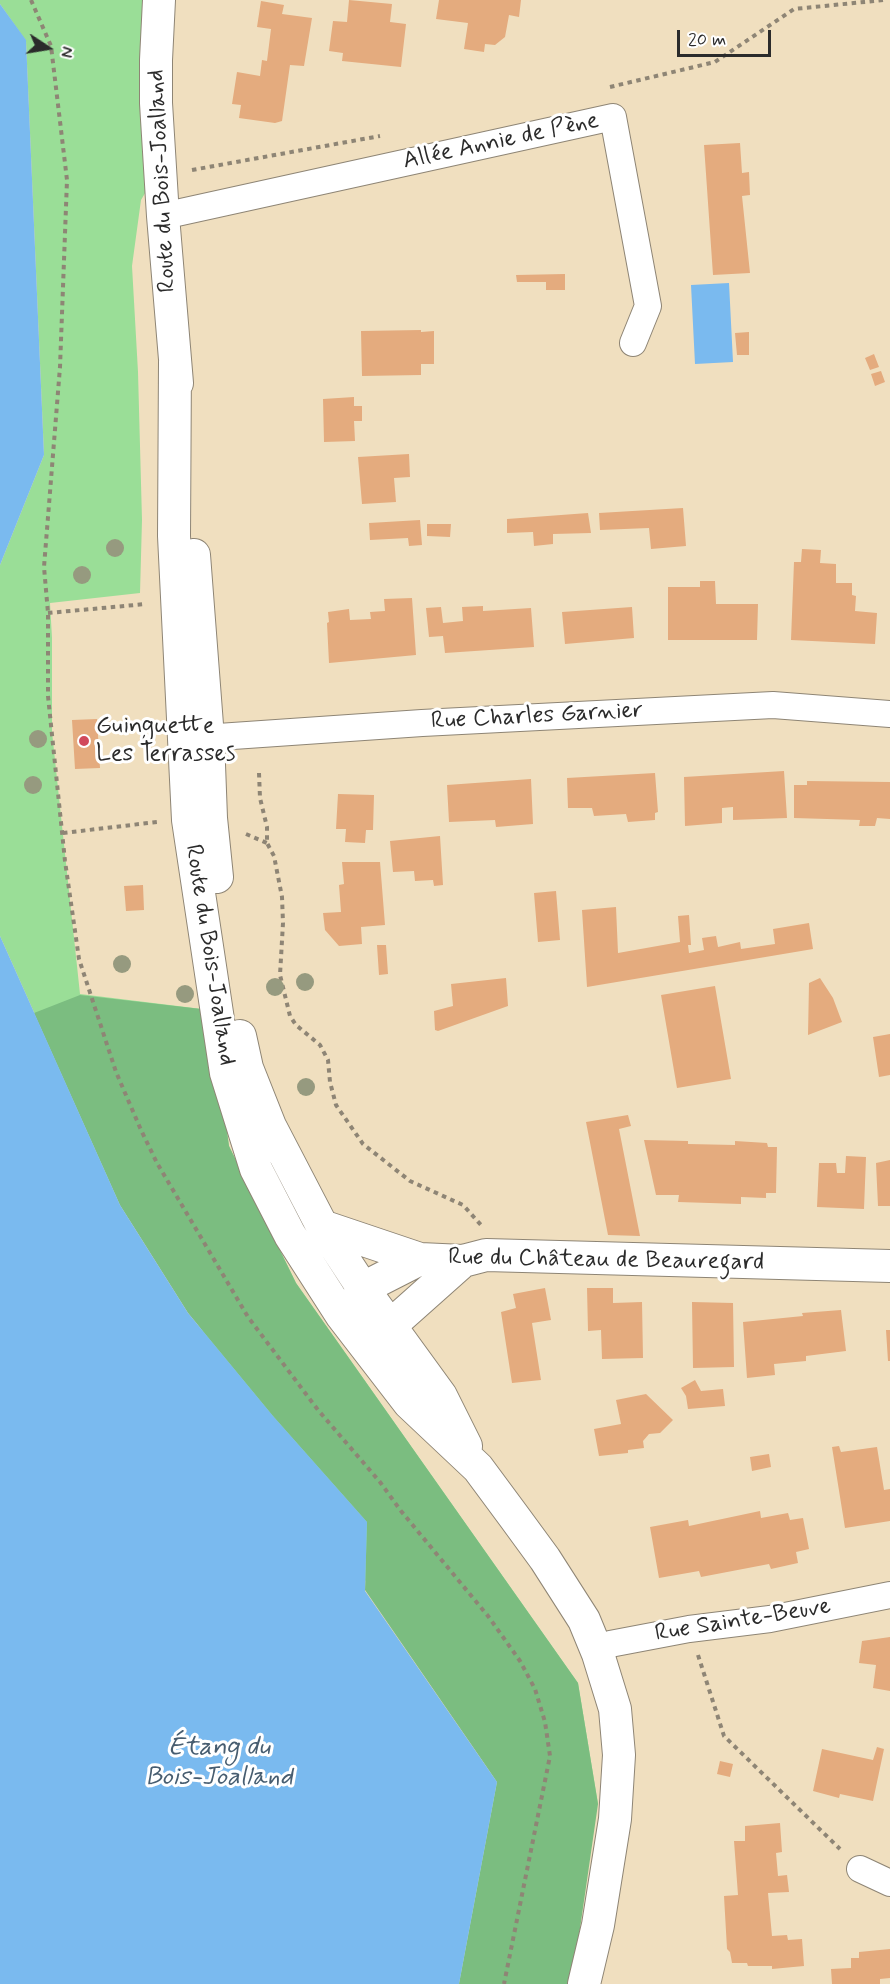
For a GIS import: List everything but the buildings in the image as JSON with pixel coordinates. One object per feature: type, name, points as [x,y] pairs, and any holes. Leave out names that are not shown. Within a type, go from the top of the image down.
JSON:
[{"type":"street","name":"Route du Bois-Joalland","points":[[159,0],[156,60],[163,216],[199,601],[195,739],[188,819],[226,1073],[256,1169],[290,1235],[324,1260],[353,1303],[409,1403],[478,1468],[516,1518],[584,1620],[598,1654],[615,1709],[619,1755],[615,1819],[598,1925],[584,1984]]},
{"type":"street","name":"Allée Annie de Pène","points":[[163,216],[613,117],[648,306],[633,344]]},
{"type":"street","name":"Route du Bois-Joalland","points":[[175,362],[174,536],[178,628],[188,664],[195,739],[211,818],[224,950],[247,1068],[270,1126],[322,1226],[353,1303]]},
{"type":"street","name":"Rue Charles Garnier","points":[[195,739],[422,723],[773,705],[890,714]]},
{"type":"street","points":[[322,1226],[420,1259]]},
{"type":"street","name":"Rue du Château de Beauregard","points":[[353,1303],[375,1282],[420,1259],[463,1261],[486,1255],[890,1266]]},
{"type":"street","points":[[353,1303],[367,1323],[390,1326],[463,1261]]},
{"type":"street","name":"Route du Bois-Joalland","points":[[390,1326],[441,1396],[478,1468]]},
{"type":"street","name":"Rue Sainte-Beuve","points":[[598,1654],[610,1644],[689,1629],[770,1619],[890,1595]]},
{"type":"street","points":[[860,1869],[890,1883]]},
{"type":"path","points":[[602,88],[715,62],[795,9],[884,0]]},
{"type":"path","points":[[161,176],[386,135]]},
{"type":"path","points":[[48,613],[148,604]]},
{"type":"path","points":[[259,773],[260,798],[267,827],[267,843],[274,856],[282,897],[280,975],[290,1016],[296,1025],[320,1045],[328,1060],[330,1082],[336,1105],[363,1144],[410,1180],[463,1205],[480,1223],[482,1229]]},
{"type":"path","points":[[63,833],[162,822]]},
{"type":"path","points":[[689,1629],[724,1736],[860,1869]]},
{"type":"green space","points":[[0,0],[156,0],[154,178],[141,200],[132,266],[138,372],[142,520],[140,593],[50,603],[52,732],[80,994],[210,1010],[229,1146],[296,1283],[578,1683],[598,1804],[459,1984],[497,1782],[120,1205],[0,936],[0,565],[44,455],[26,41],[0,4]]},
{"type":"green space","points":[[80,995],[210,1010],[229,1146],[296,1283],[578,1683],[598,1804],[572,1984],[459,1984],[497,1782],[365,1590],[367,1522],[273,1416],[188,1313],[120,1205],[34,1013]]},
{"type":"water","points":[[0,4],[26,40],[44,455],[0,565]]},
{"type":"water","points":[[729,283],[733,362],[695,364],[691,285]]},
{"type":"water","name":"Étang du Bois-Joalland","points":[[0,936],[120,1205],[188,1313],[273,1416],[367,1522],[365,1591],[497,1782],[459,1984],[0,1984]]},
{"type":"place","name":"Guinguette Les Terrasses","points":[[84,741]]}]
